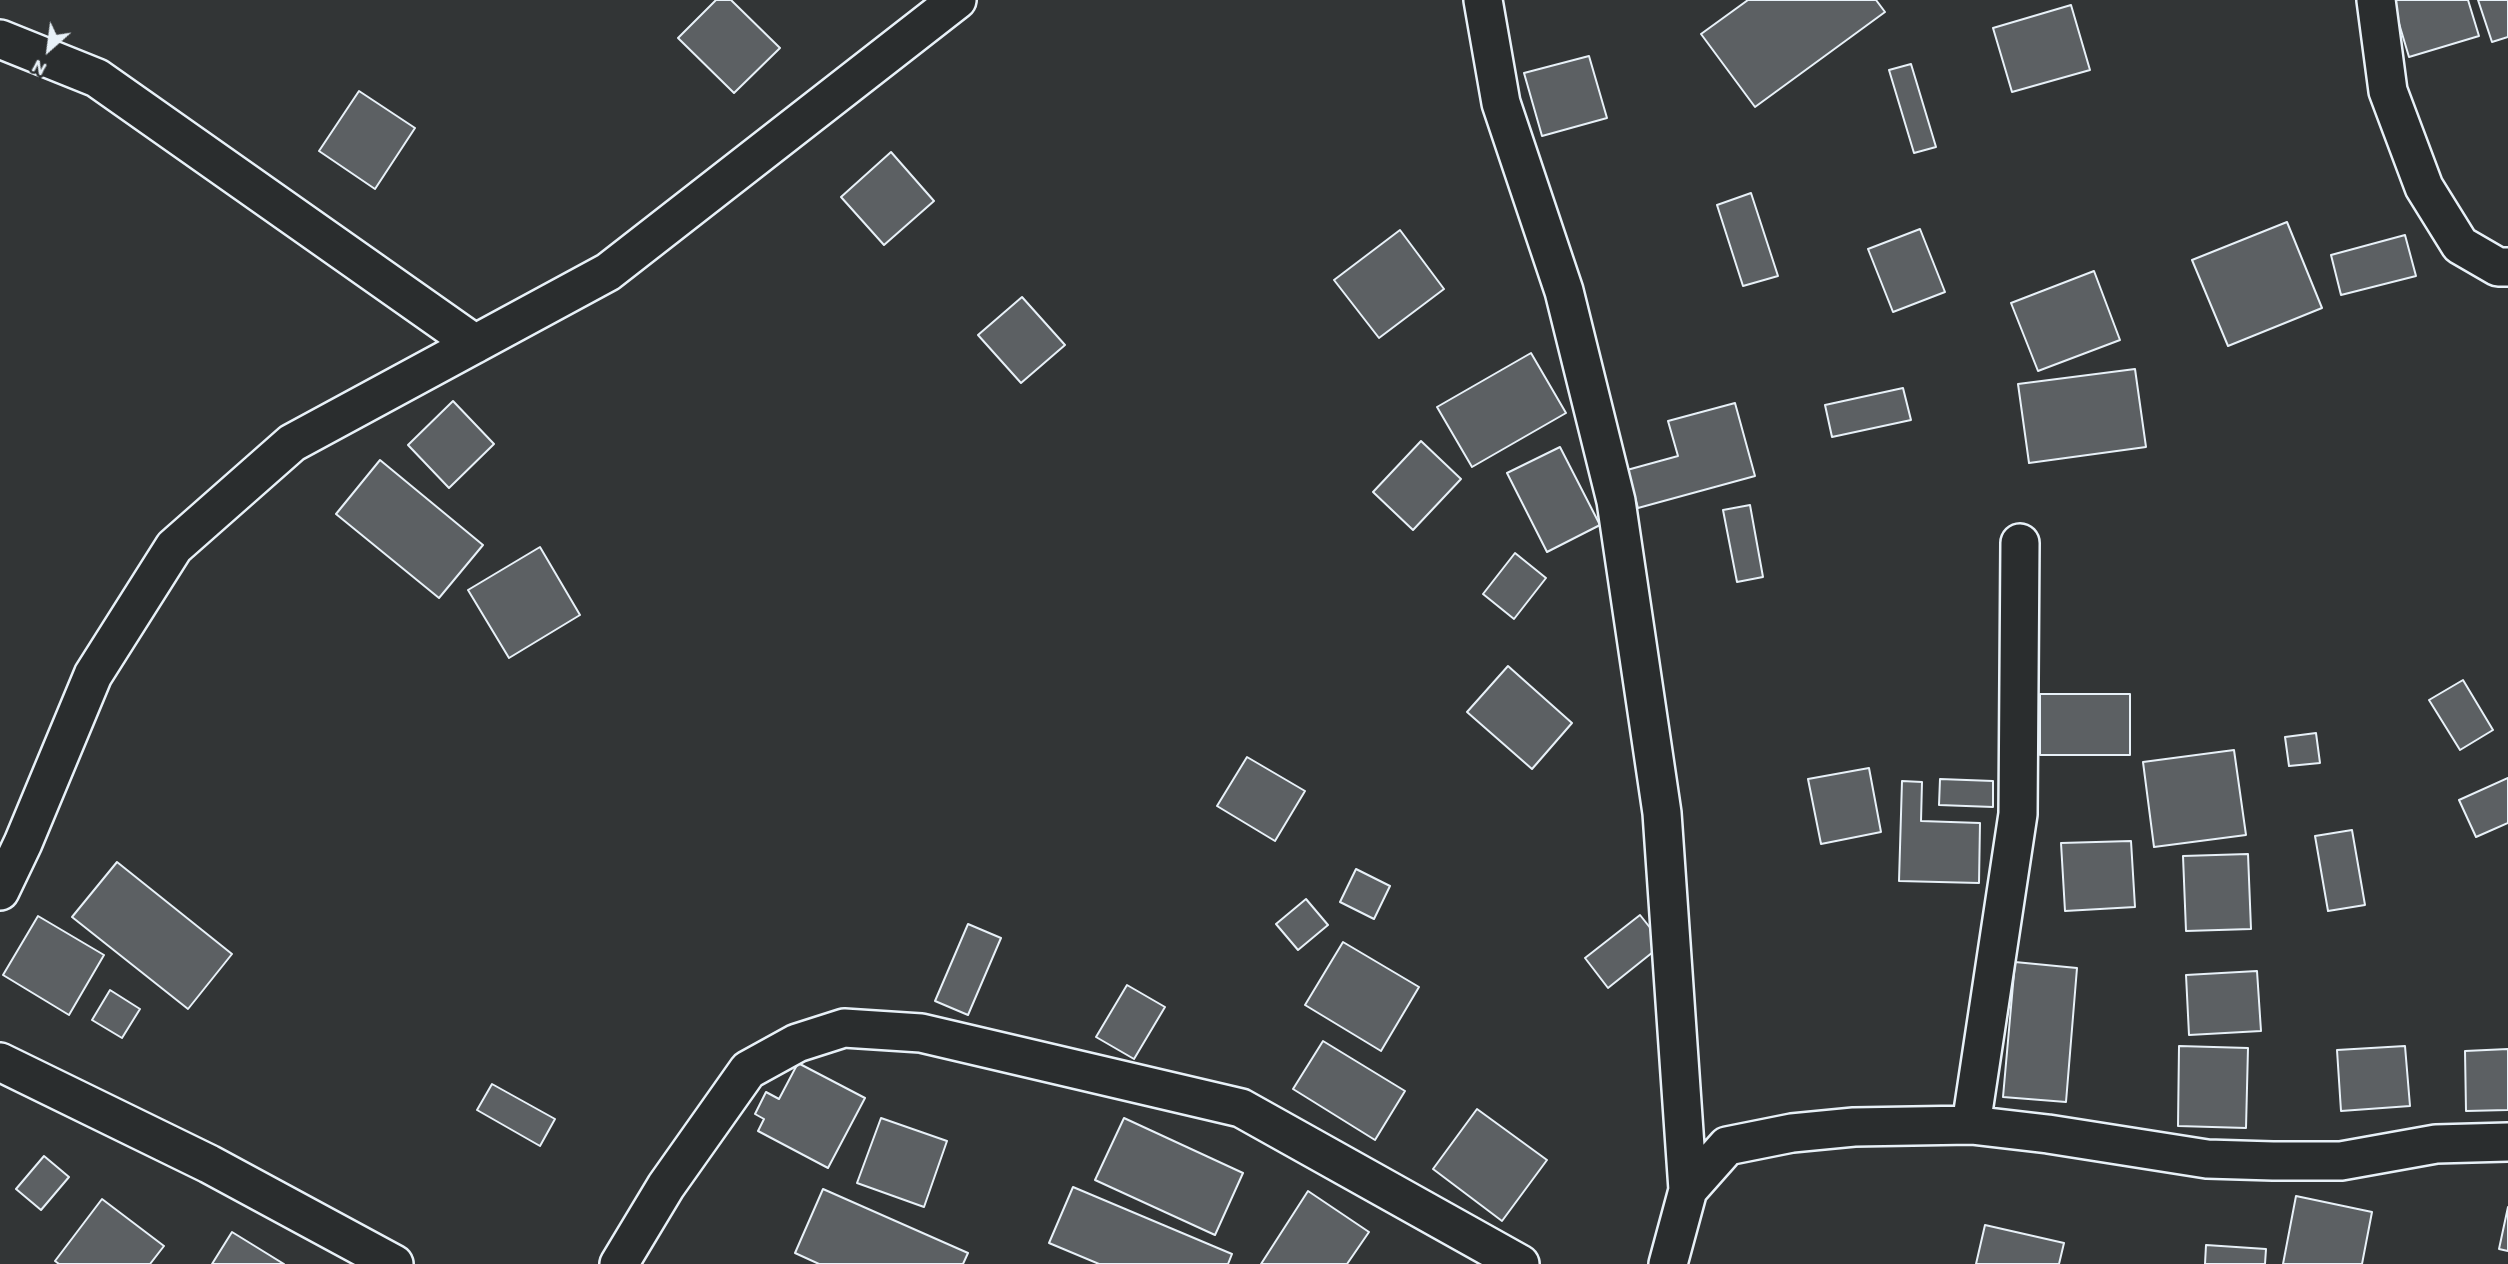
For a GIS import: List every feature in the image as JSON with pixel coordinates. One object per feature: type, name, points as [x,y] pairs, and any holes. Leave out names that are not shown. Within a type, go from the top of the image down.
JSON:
[{"type":"street","points":[[0,891],[93,676],[174,547],[292,443],[608,272],[957,0]]},
{"type":"street","points":[[1483,0],[1501,103],[1564,291],[1616,501],[1662,813],[1688,1190],[1668,1264]]},
{"type":"street","points":[[2376,0],[2388,91],[2424,187],[2460,246],[2498,267],[2508,267]]},
{"type":"street","points":[[0,39],[97,78],[475,344]]},
{"type":"street","points":[[1971,1125],[2018,814],[2020,543]]},
{"type":"street","points":[[618,1264],[666,1186],[748,1070],[797,1043],[844,1028],[921,1033],[1241,1108],[1520,1264]]},
{"type":"street","points":[[0,1062],[208,1164],[394,1264]]},
{"type":"street","points":[[1688,1190],[1727,1146],[1792,1133],[1854,1127],[1971,1125],[2207,1159],[2341,1161],[2436,1144],[2508,1142]]},
{"type":"building","points":[[716,0],[731,0],[780,48],[734,93],[678,38]]},
{"type":"building","points":[[1748,0],[1876,0],[1885,12],[1755,107],[1701,34]]},
{"type":"building","points":[[2392,0],[2468,0],[2479,36],[2409,57]]},
{"type":"building","points":[[2478,0],[2508,0],[2508,37],[2492,42]]},
{"type":"building","points":[[2071,5],[2090,70],[2012,92],[1993,28]]},
{"type":"building","points":[[1589,56],[1607,118],[1542,136],[1524,73]]},
{"type":"building","points":[[1911,64],[1936,147],[1914,153],[1889,70]]},
{"type":"building","points":[[359,91],[415,128],[375,189],[319,151]]},
{"type":"building","points":[[891,152],[934,201],[884,245],[841,197]]},
{"type":"building","points":[[1751,193],[1778,276],[1743,286],[1717,205]]},
{"type":"building","points":[[2287,222],[2322,308],[2228,346],[2192,260]]},
{"type":"building","points":[[1920,229],[1945,292],[1893,312],[1868,249]]},
{"type":"building","points":[[1400,230],[1444,289],[1379,338],[1334,280]]},
{"type":"building","points":[[2405,235],[2416,276],[2341,295],[2331,255]]},
{"type":"building","points":[[2094,271],[2120,340],[2038,371],[2011,303]]},
{"type":"building","points":[[1022,297],[1065,345],[1021,383],[978,335]]},
{"type":"building","points":[[1531,353],[1566,413],[1472,467],[1437,407]]},
{"type":"building","points":[[2135,369],[2146,447],[2029,463],[2018,384]]},
{"type":"building","points":[[1903,388],[1911,420],[1832,437],[1825,405]]},
{"type":"building","points":[[453,401],[494,444],[449,488],[408,445]]},
{"type":"building","points":[[1735,403],[1755,476],[1638,508],[1627,470],[1678,456],[1668,421]]},
{"type":"building","points":[[1421,441],[1461,479],[1413,530],[1373,492]]},
{"type":"building","points":[[1560,447],[1600,525],[1547,552],[1507,473]]},
{"type":"building","points":[[380,460],[483,545],[439,598],[336,514]]},
{"type":"building","points":[[1750,505],[1763,577],[1737,582],[1723,510]]},
{"type":"building","points":[[540,547],[580,615],[509,658],[468,590]]},
{"type":"building","points":[[1515,553],[1546,578],[1514,619],[1483,594]]},
{"type":"building","points":[[1508,666],[1572,723],[1532,769],[1467,712]]},
{"type":"building","points":[[2463,680],[2493,730],[2460,750],[2429,700]]},
{"type":"building","points":[[2040,694],[2130,694],[2130,755],[2040,755]]},
{"type":"building","points":[[2316,733],[2320,763],[2289,766],[2285,737]]},
{"type":"building","points":[[2234,750],[2246,835],[2154,847],[2143,762]]},
{"type":"building","points":[[1247,757],[1305,791],[1275,841],[1217,806]]},
{"type":"building","points":[[1869,768],[1881,832],[1821,844],[1808,779]]},
{"type":"building","points":[[2508,778],[2508,823],[2476,837],[2459,800]]},
{"type":"building","points":[[1940,779],[1993,781],[1993,807],[1939,805]]},
{"type":"building","points":[[1902,781],[1922,782],[1921,821],[1980,823],[1979,883],[1899,881]]},
{"type":"building","points":[[2352,830],[2365,905],[2328,911],[2315,836]]},
{"type":"building","points":[[2131,841],[2135,907],[2065,911],[2061,843]]},
{"type":"building","points":[[2248,854],[2251,929],[2186,931],[2183,856]]},
{"type":"building","points":[[117,862],[232,954],[188,1009],[72,917]]},
{"type":"building","points":[[1356,869],[1390,886],[1374,919],[1340,902]]},
{"type":"building","points":[[1306,899],[1328,925],[1298,950],[1276,924]]},
{"type":"building","points":[[1640,915],[1663,944],[1608,988],[1585,958]]},
{"type":"building","points":[[38,916],[104,955],[69,1015],[3,975]]},
{"type":"building","points":[[968,924],[1001,938],[968,1015],[935,1001]]},
{"type":"building","points":[[1343,942],[1419,987],[1381,1051],[1305,1005]]},
{"type":"building","points":[[2015,962],[2077,968],[2066,1102],[2003,1097]]},
{"type":"building","points":[[2257,971],[2261,1031],[2189,1035],[2186,975]]},
{"type":"building","points":[[1127,985],[1165,1007],[1134,1059],[1096,1037]]},
{"type":"building","points":[[110,990],[140,1009],[122,1038],[92,1020]]},
{"type":"building","points":[[1323,1041],[1405,1091],[1375,1140],[1293,1089]]},
{"type":"building","points":[[2179,1046],[2248,1048],[2246,1128],[2178,1126]]},
{"type":"building","points":[[2405,1046],[2410,1106],[2341,1111],[2337,1050]]},
{"type":"building","points":[[2508,1049],[2508,1110],[2466,1111],[2465,1051]]},
{"type":"building","points":[[798,1063],[865,1098],[828,1168],[758,1131],[764,1119],[755,1114],[766,1092],[779,1099]]},
{"type":"building","points":[[492,1084],[555,1119],[540,1146],[477,1110]]},
{"type":"building","points":[[1477,1109],[1547,1160],[1502,1221],[1433,1169]]},
{"type":"building","points":[[881,1118],[947,1141],[924,1207],[857,1183]]},
{"type":"building","points":[[1124,1118],[1243,1173],[1215,1235],[1095,1180]]},
{"type":"building","points":[[44,1156],[69,1177],[41,1210],[16,1189]]},
{"type":"building","points":[[1073,1187],[1232,1254],[1228,1264],[1099,1264],[1049,1243]]},
{"type":"building","points":[[823,1189],[968,1253],[963,1264],[819,1264],[795,1253]]},
{"type":"building","points":[[1308,1191],[1369,1232],[1347,1264],[1261,1264]]},
{"type":"building","points":[[2296,1196],[2372,1212],[2362,1264],[2283,1264]]},
{"type":"building","points":[[102,1199],[164,1246],[150,1264],[59,1264],[55,1261]]},
{"type":"building","points":[[2508,1207],[2508,1251],[2499,1249]]},
{"type":"building","points":[[1985,1225],[2064,1243],[2059,1264],[1976,1264]]},
{"type":"building","points":[[232,1232],[284,1264],[212,1264]]},
{"type":"building","points":[[2206,1245],[2266,1249],[2265,1264],[2205,1264]]}]
